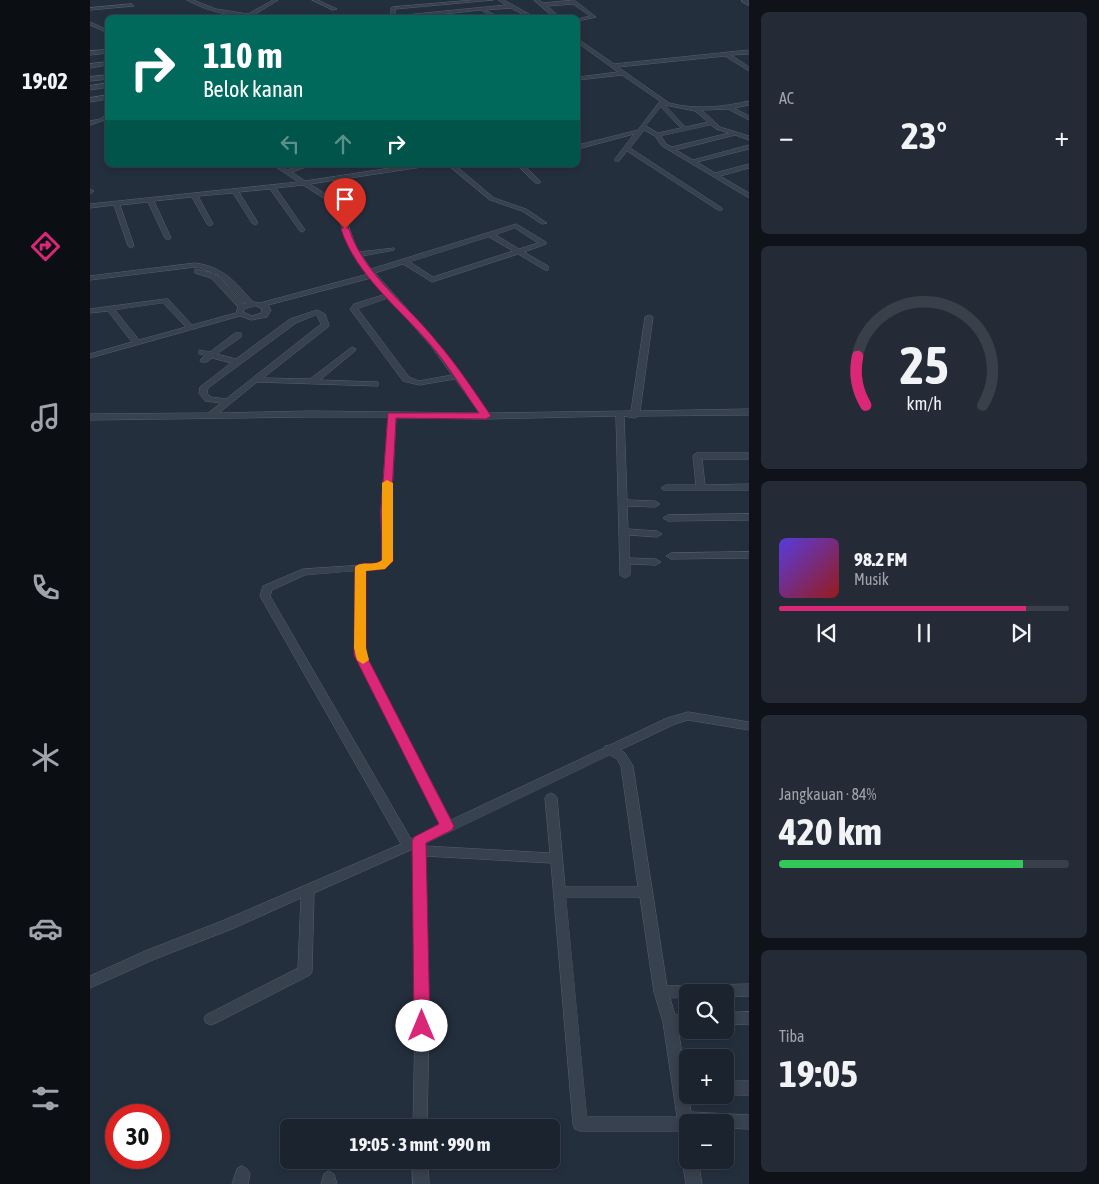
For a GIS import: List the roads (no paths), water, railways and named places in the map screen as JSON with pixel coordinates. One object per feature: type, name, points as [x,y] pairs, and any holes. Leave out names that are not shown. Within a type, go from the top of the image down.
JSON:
[{"type":"street","points":[[189,0],[204,7],[250,15],[276,0]]},
{"type":"street","points":[[314,0],[334,9]]},
{"type":"street","points":[[394,15],[393,8],[491,0]]},
{"type":"street","points":[[500,0],[529,15]]},
{"type":"street","points":[[536,0],[555,15]]},
{"type":"street","points":[[749,0],[744,1],[749,5]]},
{"type":"street","points":[[542,5],[573,1],[594,17],[580,20]]},
{"type":"street","points":[[90,9],[132,6]]},
{"type":"street","points":[[440,15],[513,6]]},
{"type":"street","points":[[480,9],[493,15]]},
{"type":"street","points":[[90,23],[105,30]]},
{"type":"street","points":[[90,31],[102,29]]},
{"type":"street","points":[[580,45],[624,73],[662,102],[685,129]]},
{"type":"street","points":[[90,53],[105,51]]},
{"type":"street","points":[[612,66],[749,52]]},
{"type":"street","points":[[740,53],[749,58]]},
{"type":"street","points":[[725,54],[749,69]]},
{"type":"street","points":[[90,66],[105,64]]},
{"type":"street","points":[[580,79],[624,73]]},
{"type":"street","points":[[90,80],[105,78]]},
{"type":"street","points":[[90,88],[105,86]]},
{"type":"street","points":[[90,100],[105,98]]},
{"type":"street","points":[[662,102],[674,106],[697,109],[729,107],[749,103]]},
{"type":"street","points":[[617,160],[662,102]]},
{"type":"street","points":[[729,107],[749,118]]},
{"type":"street","points":[[697,109],[718,128],[749,138]]},
{"type":"street","points":[[90,123],[105,118]]},
{"type":"street","points":[[580,146],[641,129],[658,135],[711,123]]},
{"type":"street","points":[[673,149],[735,134]]},
{"type":"street","points":[[658,135],[664,144],[749,196]]},
{"type":"street","points":[[692,162],[749,147]]},
{"type":"street","points":[[626,148],[720,208]]},
{"type":"street","points":[[715,175],[749,166]]},
{"type":"street","points":[[279,167],[327,198],[334,206],[340,214],[357,255],[434,344],[486,416]]},
{"type":"street","points":[[286,172],[302,167]]},
{"type":"street","points":[[364,167],[368,173]]},
{"type":"street","points":[[90,206],[305,183],[408,167]]},
{"type":"street","points":[[453,167],[492,199],[524,210],[544,223]]},
{"type":"street","points":[[522,167],[538,182]]},
{"type":"street","points":[[272,187],[302,230]]},
{"type":"street","points":[[738,190],[749,187]]},
{"type":"street","points":[[235,191],[255,223]]},
{"type":"street","points":[[194,195],[210,224]]},
{"type":"street","points":[[150,200],[168,238]]},
{"type":"street","points":[[116,203],[132,246]]},
{"type":"street","points":[[90,278],[195,265],[208,266],[220,271],[251,304],[264,307],[374,276],[404,261],[516,226],[544,243],[432,280],[404,261]]},
{"type":"street","points":[[490,234],[545,268]]},
{"type":"street","points":[[357,255],[392,249]]},
{"type":"street","points":[[90,283],[196,270],[210,273],[223,286],[246,318],[256,318],[264,315],[264,307]]},
{"type":"street","points":[[223,286],[232,284]]},
{"type":"street","points":[[391,295],[357,306],[354,309],[406,379],[419,384],[458,376]]},
{"type":"street","points":[[90,310],[165,301],[190,328]]},
{"type":"street","points":[[90,356],[190,328],[241,311],[251,304]]},
{"type":"street","points":[[110,308],[137,343]]},
{"type":"street","points":[[212,415],[229,402],[257,380],[320,330],[325,325],[322,314],[314,313],[293,321],[204,387],[203,393],[208,400],[229,402]]},
{"type":"street","points":[[635,414],[649,317]]},
{"type":"street","points":[[236,362],[205,355],[238,335]]},
{"type":"street","points":[[312,382],[352,349]]},
{"type":"street","points":[[257,380],[376,384]]},
{"type":"street","points":[[90,417],[212,415],[620,415],[749,412]]},
{"type":"street","points":[[392,415],[386,510],[387,561],[381,567],[303,572],[268,588],[264,592],[416,846],[422,1016],[420,1119]]},
{"type":"street","points":[[620,415],[625,576]]},
{"type":"street","points":[[700,487],[697,456],[749,456]]},
{"type":"street","points":[[666,488],[749,487]]},
{"type":"street","points":[[623,503],[655,504]]},
{"type":"street","points":[[668,518],[749,518]]},
{"type":"street","points":[[624,532],[657,534]]},
{"type":"street","points":[[671,556],[749,555]]},
{"type":"street","points":[[625,561],[656,562]]},
{"type":"street","points":[[360,567],[360,655],[448,826]]},
{"type":"street","points":[[90,982],[308,889],[416,846],[448,826],[649,730],[682,717],[703,717],[749,726]]},
{"type":"street","points":[[609,749],[621,756],[627,766],[661,992],[679,1064]]},
{"type":"street","points":[[551,798],[580,1124],[679,1122]]},
{"type":"street","points":[[416,846],[556,858]]},
{"type":"street","points":[[211,1019],[305,970],[308,889]]},
{"type":"street","points":[[559,892],[646,892]]},
{"type":"street","points":[[661,992],[749,990]]},
{"type":"street","points":[[734,1019],[749,1018]]},
{"type":"street","points":[[670,1022],[679,1022]]},
{"type":"street","points":[[734,1088],[749,1088]]},
{"type":"street","points":[[734,1122],[749,1122]]},
{"type":"street","points":[[420,1169],[421,1184]]},
{"type":"street","points":[[692,1169],[694,1184]]}]
